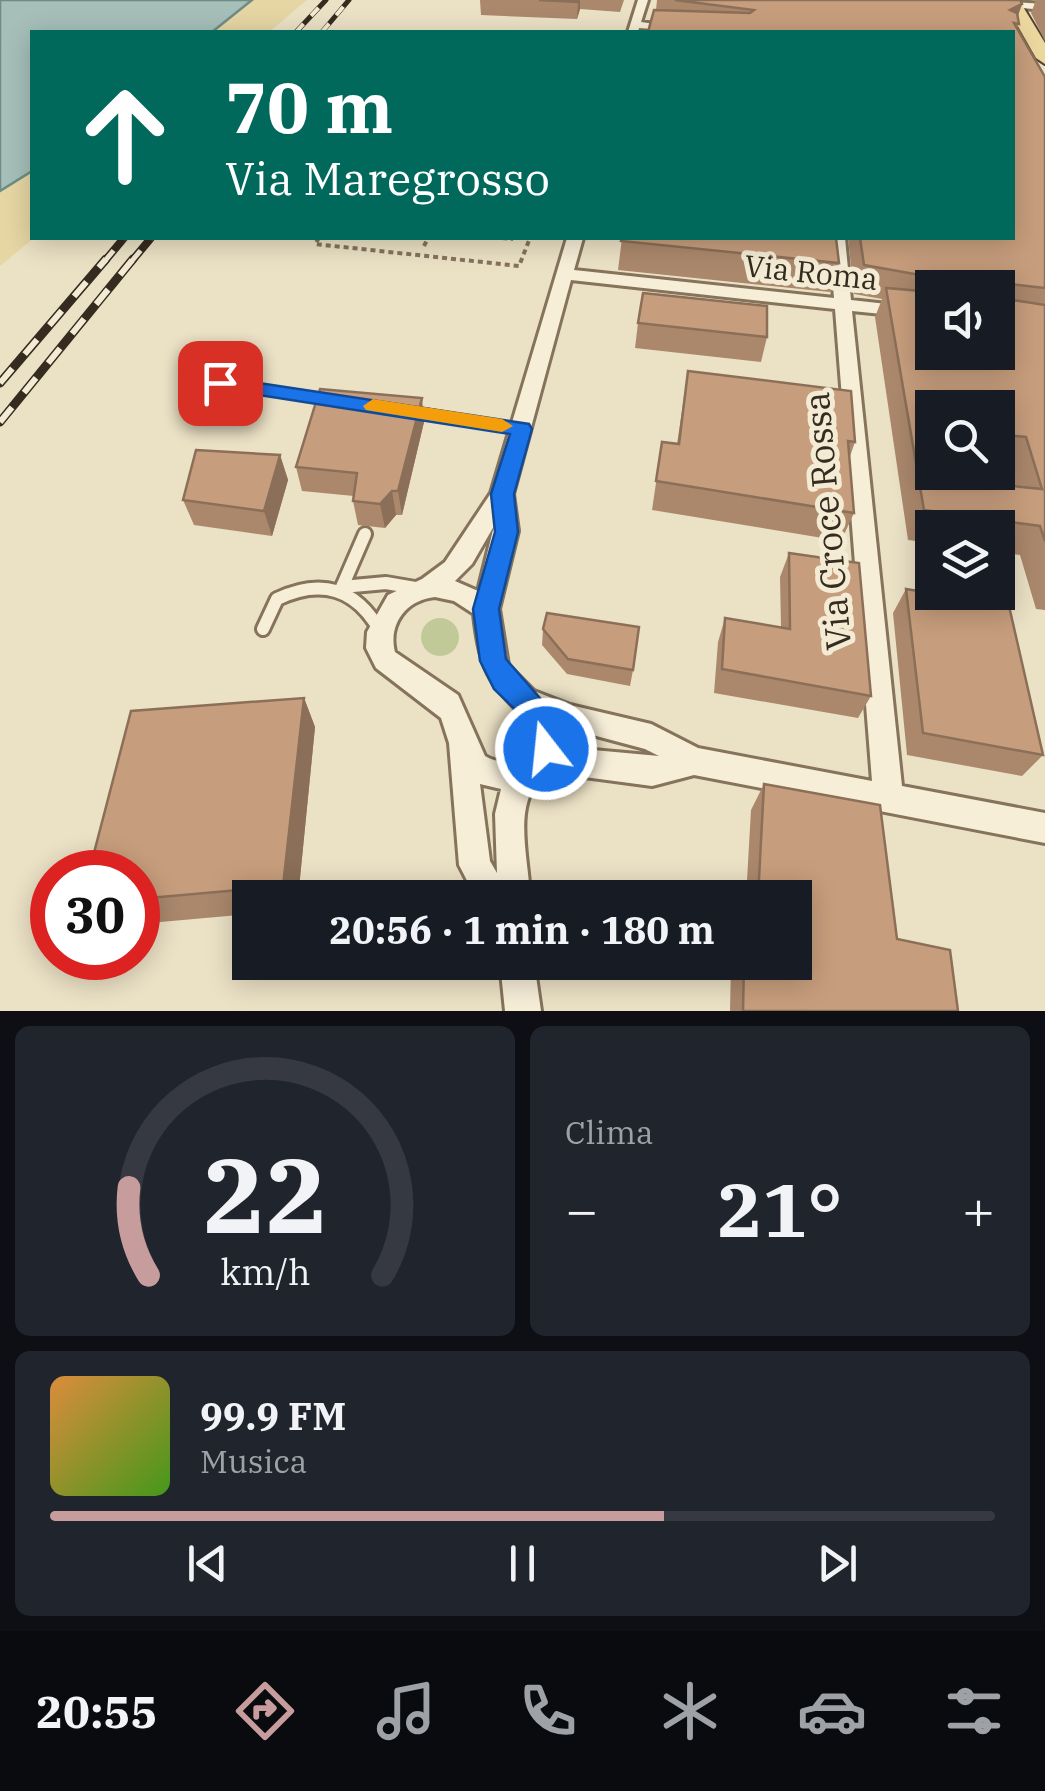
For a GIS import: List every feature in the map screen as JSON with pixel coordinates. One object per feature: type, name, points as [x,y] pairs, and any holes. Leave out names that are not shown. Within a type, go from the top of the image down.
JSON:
[{"type":"main road","points":[[994,0],[1010,30]]},
{"type":"main road","points":[[1012,2],[1044,55]]},
{"type":"main road","points":[[1015,40],[1037,80]]},
{"type":"street","points":[[643,0],[634,29],[688,29]]},
{"type":"street","points":[[1012,2],[1045,7]]},
{"type":"street","points":[[484,880],[475,865],[455,716],[446,702],[391,669],[383,654],[382,634],[393,606],[467,558],[479,527],[502,494],[574,240]]},
{"type":"street","name":"Via Croce Rossa","points":[[837,240],[888,798]]},
{"type":"street","name":"Via Roma","points":[[564,274],[915,312]]},
{"type":"street","points":[[502,494],[506,532],[486,609],[491,655],[498,672],[530,701],[548,728],[534,764],[516,782],[508,806],[513,880]]},
{"type":"street","points":[[424,588],[460,592],[486,609]]},
{"type":"street","points":[[530,701],[568,717],[651,737],[694,762],[1045,828]]},
{"type":"street","points":[[460,740],[465,754],[482,770],[503,775],[534,764],[652,772],[694,762]]},
{"type":"street","points":[[519,980],[523,1011]]},
{"type":"lane","points":[[220,383],[336,400]]},
{"type":"lane","points":[[394,409],[522,429]]},
{"type":"lane","points":[[336,587],[365,534]]},
{"type":"lane","points":[[264,630],[277,599],[293,590],[386,583],[424,588]]},
{"type":"lane","points":[[336,587],[364,604],[382,634]]},
{"type":"path","points":[[318,240],[315,244],[519,266],[529,240]]},
{"type":"path","points":[[424,246],[427,240]]},
{"type":"green space","points":[[440,618],[454,623],[459,637],[454,651],[440,656],[426,651],[421,637],[426,623]]},
{"type":"sand","points":[[252,0],[307,0],[271,30],[214,30]]},
{"type":"sand","points":[[30,172],[32,240],[0,266],[0,191]]},
{"type":"water","points":[[0,0],[252,0],[214,30],[30,30],[30,172],[0,191]]},
{"type":"building","points":[[675,0],[1020,0],[1022,4],[1010,10],[1017,13],[1019,24],[1014,23],[1045,77],[1045,288],[1015,285],[1015,270],[915,270],[915,274],[864,265],[860,240],[1015,240],[1015,30],[649,30],[654,10],[754,10]]},
{"type":"building","points":[[836,240],[839,263],[621,241]]},
{"type":"building","points":[[886,288],[915,291],[915,370],[1015,370],[1015,300],[1045,305],[1045,541],[1040,526],[1015,523],[1015,510],[924,510],[921,490],[1042,489],[1026,437],[1015,436],[1015,390],[915,390],[915,457]]},
{"type":"building","points":[[643,293],[767,306],[767,337],[638,323]]},
{"type":"building","points":[[688,371],[851,391],[855,442],[848,441],[854,513],[656,481],[662,442],[679,444]]},
{"type":"building","points":[[320,389],[422,398],[398,491],[392,491],[380,504],[353,501],[357,473],[296,467]]},
{"type":"building","points":[[196,450],[280,455],[264,511],[183,500]]},
{"type":"building","points":[[789,553],[859,563],[871,696],[722,669],[725,618],[790,629]]},
{"type":"building","points":[[906,589],[915,590],[915,610],[1010,610],[1043,755],[923,733]]},
{"type":"building","points":[[547,613],[639,627],[633,670],[568,659],[543,629]]},
{"type":"building","points":[[304,698],[284,880],[232,880],[232,891],[160,897],[160,850],[95,850],[131,711]]},
{"type":"building","points":[[764,784],[880,805],[897,939],[950,950],[958,1011],[743,1011],[744,980],[812,980],[812,880],[759,880]]},
{"type":"railway","points":[[298,30],[326,0]]},
{"type":"railway","points":[[324,30],[349,0]]},
{"type":"railway","points":[[104,262],[122,240]]},
{"type":"railway","points":[[131,262],[149,240]]},
{"type":"railway","points":[[0,383],[106,259]]},
{"type":"railway","points":[[0,422],[133,259]]},
{"type":"slow traffic","points":[[373,406],[502,426]]},
{"type":"route","points":[[220,383],[522,429],[502,494],[506,532],[486,609],[490,615],[493,661],[504,680],[530,701],[545,720],[549,735],[546,749]]}]
